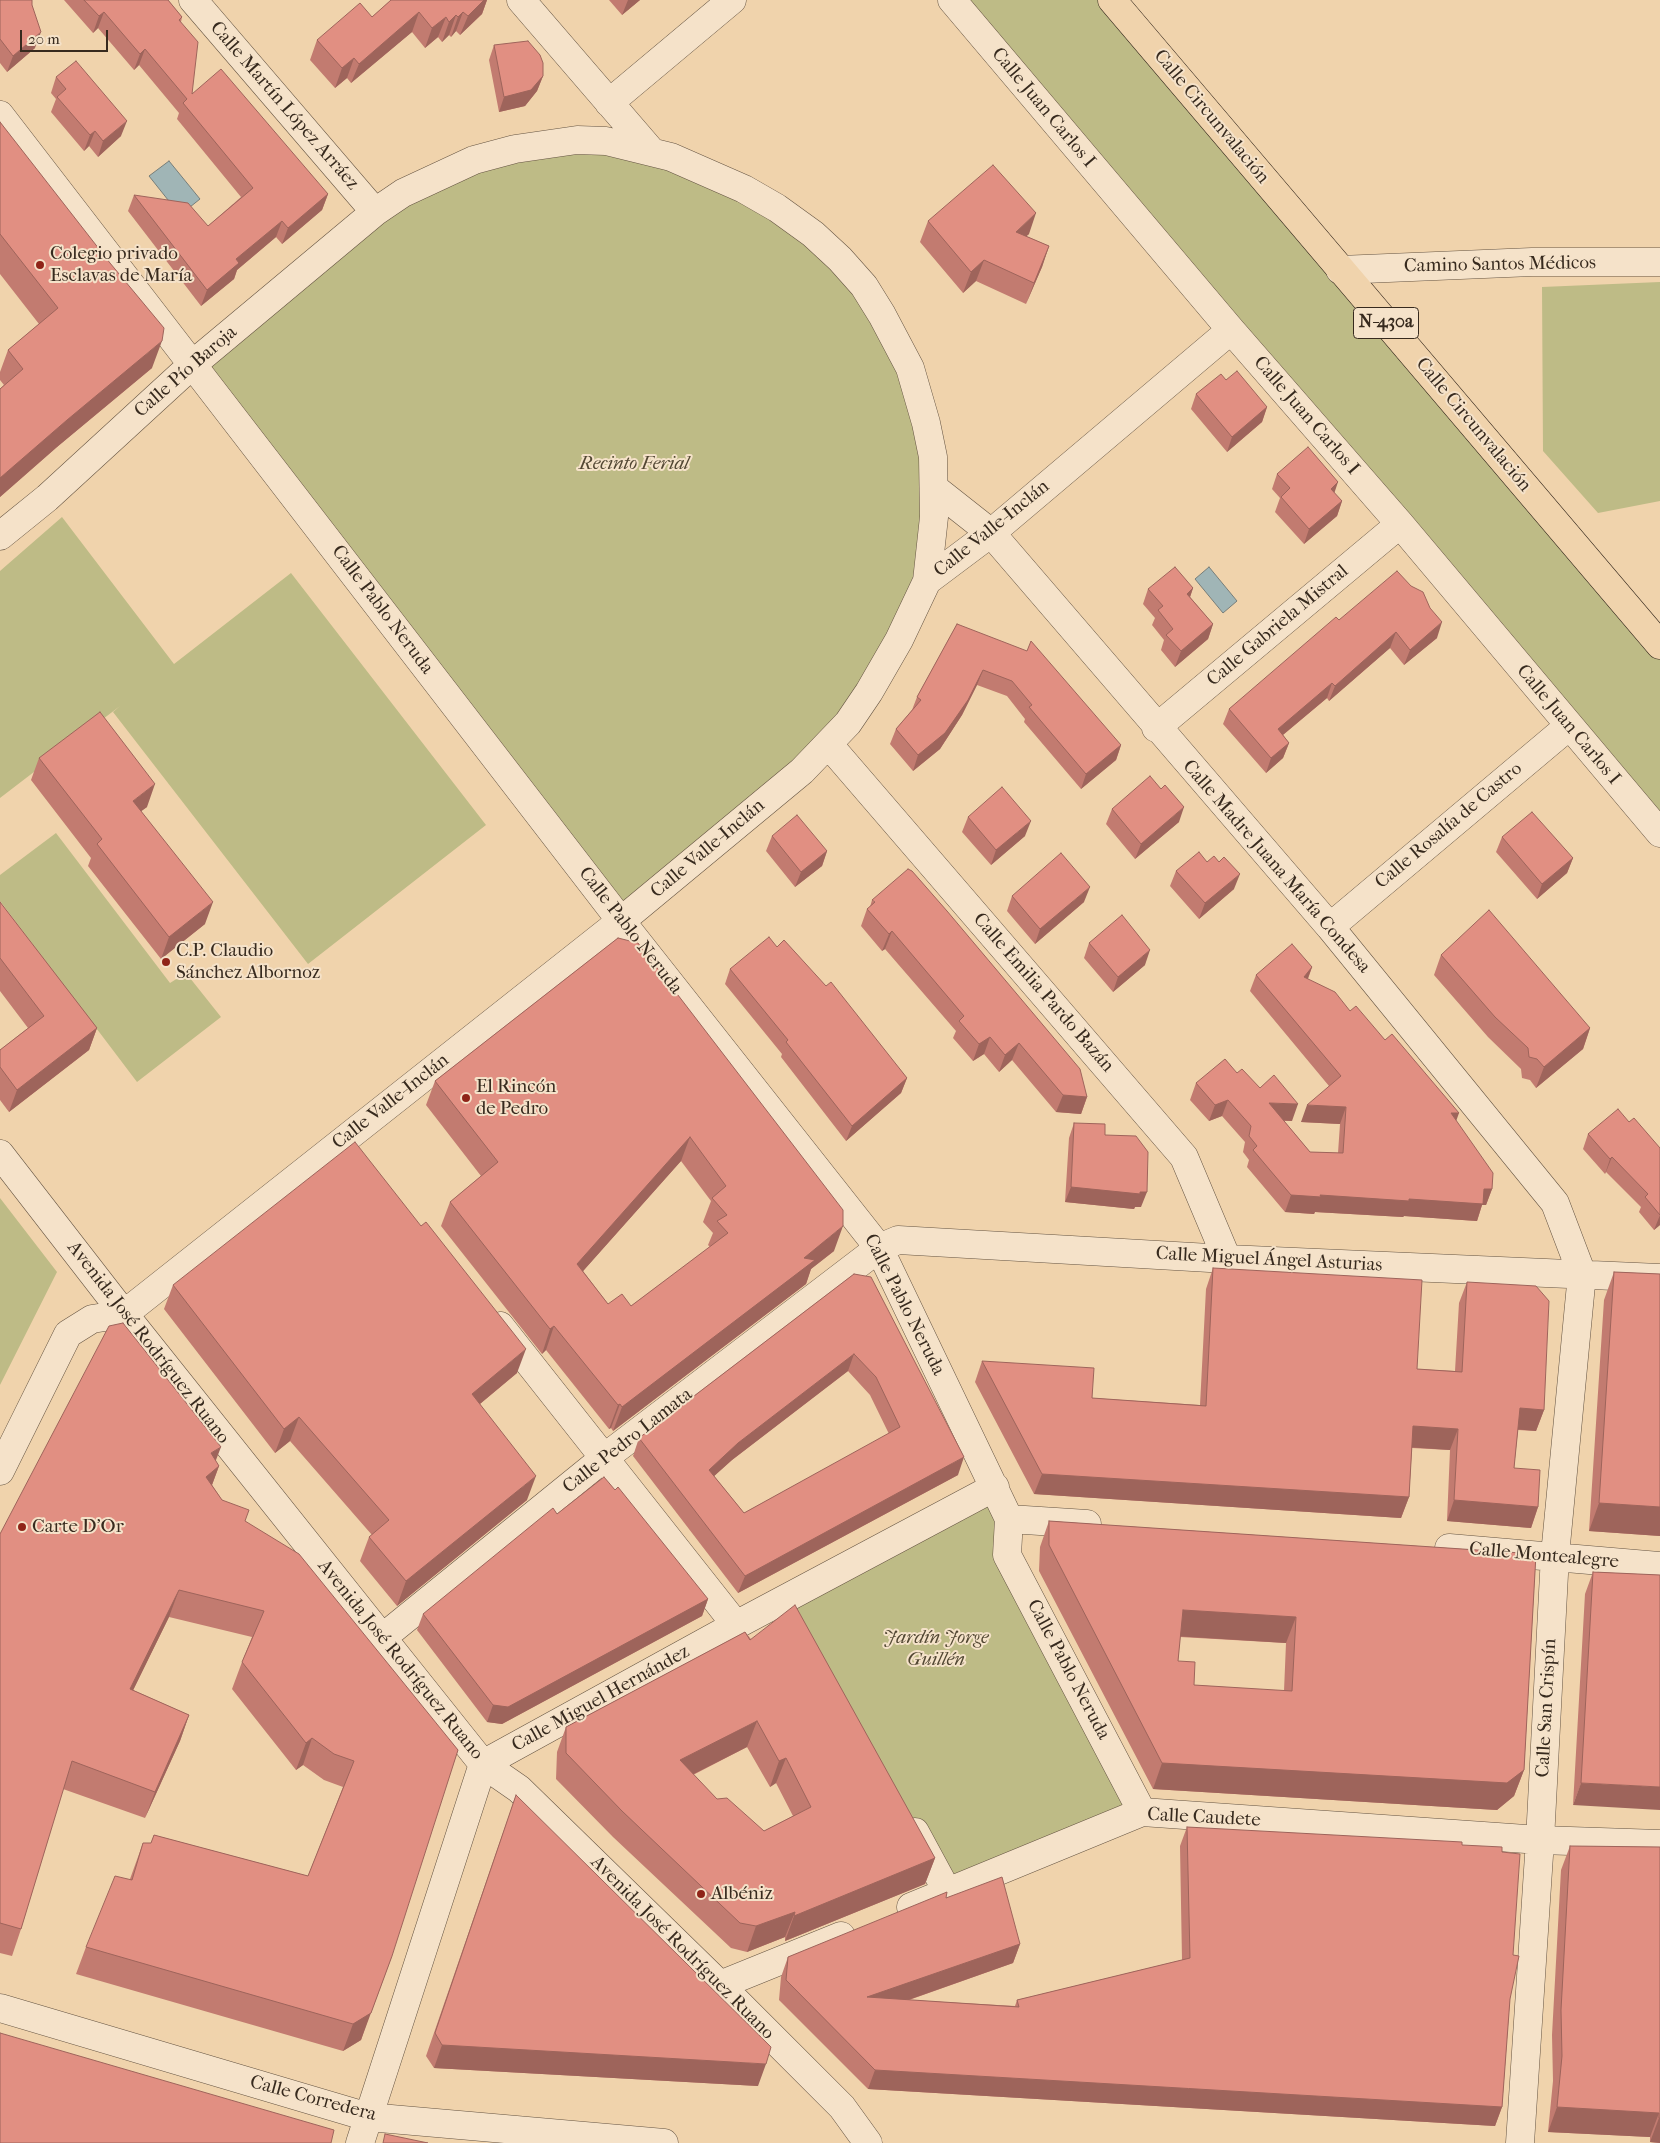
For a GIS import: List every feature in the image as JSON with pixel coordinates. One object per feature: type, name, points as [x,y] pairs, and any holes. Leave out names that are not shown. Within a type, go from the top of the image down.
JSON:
[{"type":"main road","name":"Calle Circunvalación","points":[[1112,0],[1660,644]]},
{"type":"street","name":"Calle Martín López Arráez","points":[[193,0],[376,212]]},
{"type":"street","points":[[522,0],[651,151]]},
{"type":"street","points":[[609,103],[732,0]]},
{"type":"street","name":"Calle Juan Carlos I","points":[[952,0],[1231,330],[1400,524],[1660,832]]},
{"type":"street","name":"Calle Pablo Neruda","points":[[0,115],[621,921],[879,1248],[1009,1519],[1007,1555],[1142,1812]]},
{"type":"street","name":"Calle Pío Baroja","points":[[0,536],[47,498],[193,364],[376,212],[403,194],[474,160],[515,149],[577,140],[606,141],[672,157],[712,174],[778,208],[813,234],[840,259],[864,286],[882,315],[910,368],[919,396],[933,457],[933,542],[928,581]]},
{"type":"street","name":"Camino Santos Médicos","points":[[1340,270],[1532,262],[1660,262]]},
{"type":"street","name":"Calle Valle-Inclán","points":[[124,1314],[621,921],[802,771],[829,745],[848,723],[874,684],[899,640],[928,581],[991,533],[1231,330]]},
{"type":"street","name":"Calle Madre Juana María Condesa","points":[[934,488],[991,533],[1156,728],[1330,927],[1555,1203],[1582,1274]]},
{"type":"street","name":"Calle Gabriela Mistral","points":[[1156,728],[1400,524]]},
{"type":"street","name":"Calle Rosalía de Castro","points":[[1330,927],[1569,726]]},
{"type":"street","name":"Calle Emilia Pardo Bazán","points":[[829,745],[1184,1156],[1227,1259]]},
{"type":"street","points":[[349,1135],[367,1158]]},
{"type":"street","name":"Avenida José Rodríguez Ruano","points":[[0,1154],[124,1314],[483,1764],[519,1789],[720,1985],[842,2107],[868,2143]]},
{"type":"street","name":"Calle Miguel Ángel Asturias","points":[[879,1248],[898,1240],[1227,1259],[1660,1278]]},
{"type":"street","name":"Calle Pedro Lamata","points":[[382,1638],[604,1458],[879,1248]]},
{"type":"street","name":"Calle San Crispín","points":[[1520,2143],[1540,1840],[1555,1555],[1582,1274]]},
{"type":"street","points":[[482,1304],[736,1625]]},
{"type":"street","points":[[0,1471],[68,1334],[92,1319],[124,1314]]},
{"type":"street","name":"Calle Miguel Hernández","points":[[483,1764],[736,1625],[791,1608],[995,1488]]},
{"type":"street","points":[[1009,1519],[1108,1526]]},
{"type":"street","name":"Calle Montealegre","points":[[1426,1547],[1555,1555],[1660,1566]]},
{"type":"street","points":[[360,2143],[483,1764]]},
{"type":"street","points":[[900,1806],[948,1893]]},
{"type":"street","name":"Calle Caudete","points":[[720,1985],[1142,1812],[1540,1840],[1660,1844]]},
{"type":"street","name":"Calle Corredera","points":[[0,2008],[368,2117],[664,2143]]},
{"type":"green space","points":[[952,0],[1112,0],[1660,645],[1660,833]]},
{"type":"green space","name":"Recinto Ferial","points":[[606,141],[813,234],[910,368],[933,542],[869,692],[621,921],[193,364],[438,176]]},
{"type":"green space","points":[[1660,282],[1660,501],[1598,513],[1543,451],[1542,287]]},
{"type":"green space","points":[[62,517],[174,664],[291,573],[486,825],[308,964],[113,712],[120,706],[0,798],[0,571]]},
{"type":"green space","points":[[56,833],[170,983],[186,973],[221,1017],[137,1082],[0,901],[0,875]]},
{"type":"green space","points":[[0,1198],[57,1272],[0,1385]]},
{"type":"green space","name":"Jardín Jorge Guillén","points":[[995,1487],[1007,1555],[1142,1812],[948,1893],[786,1599]]},
{"type":"shaded area","points":[[169,161],[200,199],[180,215],[149,176]]},
{"type":"shaded area","points":[[1209,567],[1237,601],[1223,613],[1195,579]]},
{"type":"building","points":[[0,0],[32,0],[41,32],[13,56],[0,39]]},
{"type":"building","points":[[84,0],[168,0],[182,17],[179,20],[198,42],[192,94],[221,69],[328,194],[288,228],[282,221],[236,259],[239,263],[207,290],[134,195],[188,203],[208,226],[253,188],[183,103],[187,99],[145,49],[140,54],[104,12],[99,16]]},
{"type":"building","points":[[391,0],[484,0],[468,16],[463,12],[458,17],[456,15],[449,22],[446,17],[432,28],[419,12],[359,64],[354,58],[342,68],[317,40],[360,3],[372,17]]},
{"type":"building","points":[[528,41],[540,55],[543,63],[543,76],[531,90],[504,97],[494,45]]},
{"type":"building","points":[[76,61],[127,121],[103,141],[95,131],[90,135],[57,97],[66,89],[56,77]]},
{"type":"building","points":[[0,122],[110,263],[164,328],[162,341],[0,478],[0,389],[23,369],[8,350],[58,308],[0,234]]},
{"type":"building","points":[[993,165],[1036,213],[1016,232],[1049,246],[1034,283],[984,260],[971,272],[928,221]]},
{"type":"building","points":[[1237,371],[1267,407],[1232,437],[1196,394],[1221,374],[1226,380]]},
{"type":"building","points":[[1308,447],[1338,482],[1331,489],[1342,501],[1309,529],[1281,497],[1290,488],[1277,474]]},
{"type":"building","points":[[1175,567],[1193,588],[1187,594],[1213,624],[1181,651],[1166,635],[1173,629],[1158,610],[1163,606],[1148,589]]},
{"type":"building","points":[[1397,571],[1411,586],[1423,592],[1430,608],[1442,622],[1410,650],[1396,632],[1335,686],[1332,683],[1278,729],[1289,743],[1271,758],[1229,709],[1336,617],[1339,620]]},
{"type":"building","points":[[957,624],[1027,651],[1031,641],[1121,745],[1086,774],[1029,707],[1032,705],[1012,681],[983,670],[968,700],[945,733],[918,755],[896,729],[921,700],[917,697]]},
{"type":"building","points":[[100,712],[155,784],[133,801],[213,902],[169,937],[97,844],[102,839],[39,758]]},
{"type":"building","points":[[1150,776],[1161,789],[1165,785],[1184,807],[1141,844],[1112,809]]},
{"type":"building","points":[[1002,787],[1031,821],[996,850],[968,817]]},
{"type":"building","points":[[1532,812],[1573,858],[1542,884],[1502,837]]},
{"type":"building","points":[[797,815],[827,851],[801,872],[772,836]]},
{"type":"building","points":[[1199,852],[1207,862],[1214,856],[1219,862],[1224,857],[1240,874],[1205,903],[1176,871]]},
{"type":"building","points":[[1061,853],[1090,887],[1040,929],[1012,896]]},
{"type":"building","points":[[908,869],[912,871],[947,911],[1080,1069],[1087,1097],[1063,1095],[1019,1043],[1005,1055],[990,1037],[979,1044],[959,1021],[964,1016],[892,931],[889,934],[867,909],[875,902],[872,900]]},
{"type":"building","points":[[0,902],[97,1028],[17,1090],[0,1067],[0,1050],[44,1016],[0,958]]},
{"type":"building","points":[[1489,910],[1590,1028],[1544,1067],[1537,1059],[1529,1057],[1528,1048],[1495,1017],[1441,955]]},
{"type":"building","points":[[1122,915],[1150,950],[1118,977],[1089,943]]},
{"type":"building","points":[[769,937],[777,947],[784,940],[826,986],[831,982],[907,1078],[852,1126],[786,1042],[788,1040],[730,969]]},
{"type":"building","points":[[618,938],[638,943],[843,1210],[843,1226],[804,1258],[815,1260],[622,1407],[620,1404],[618,1405],[554,1326],[550,1329],[450,1202],[498,1162],[435,1081]],"holes":[[[690,1137],[726,1186],[712,1198],[727,1215],[717,1221],[728,1233],[631,1306],[622,1294],[608,1304],[577,1264]]]},
{"type":"building","points":[[1292,944],[1312,967],[1304,977],[1335,992],[1350,1011],[1356,1006],[1385,1040],[1392,1034],[1459,1113],[1451,1113],[1493,1173],[1492,1189],[1484,1189],[1483,1204],[1409,1199],[1409,1201],[1291,1195],[1253,1150],[1257,1146],[1249,1136],[1251,1126],[1228,1100],[1215,1105],[1196,1083],[1225,1059],[1237,1073],[1242,1069],[1260,1088],[1274,1075],[1298,1104],[1269,1103],[1310,1152],[1343,1153],[1346,1107],[1307,1105],[1341,1076],[1256,975]]},
{"type":"building","points":[[1618,1109],[1629,1122],[1634,1118],[1660,1148],[1660,1215],[1645,1197],[1648,1194],[1612,1157],[1610,1159],[1588,1134]]},
{"type":"building","points":[[1074,1123],[1105,1124],[1105,1135],[1136,1136],[1148,1152],[1147,1192],[1140,1192],[1140,1194],[1071,1187]]},
{"type":"building","points":[[355,1142],[421,1226],[426,1222],[526,1349],[472,1394],[536,1476],[406,1581],[369,1537],[389,1520],[299,1417],[284,1429],[173,1285]]},
{"type":"building","points":[[1213,1268],[1422,1280],[1417,1369],[1462,1372],[1467,1282],[1536,1286],[1549,1301],[1544,1410],[1520,1408],[1514,1468],[1540,1470],[1538,1507],[1454,1500],[1458,1429],[1413,1426],[1409,1497],[1042,1474],[982,1361],[1094,1368],[1092,1398],[1206,1406]]},
{"type":"building","points":[[1614,1272],[1660,1274],[1660,1507],[1599,1503]]},
{"type":"building","points":[[854,1274],[871,1277],[964,1457],[745,1576],[639,1438]],"holes":[[[854,1354],[876,1377],[900,1427],[744,1513],[709,1470],[738,1443]]]},
{"type":"building","points":[[123,1323],[221,1447],[211,1453],[219,1466],[206,1477],[222,1500],[249,1510],[245,1521],[299,1554],[458,1750],[392,1956],[371,2013],[353,2024],[86,1947],[115,1876],[132,1880],[143,1843],[151,1843],[154,1835],[308,1876],[354,1761],[334,1754],[312,1738],[306,1743],[242,1662],[264,1611],[179,1590],[130,1689],[189,1715],[155,1792],[72,1761],[21,1929],[0,1923],[0,1534],[109,1326]]},
{"type":"building","points":[[604,1477],[615,1490],[618,1487],[708,1599],[508,1707],[493,1705],[423,1614],[553,1508],[557,1514]]},
{"type":"building","points":[[1049,1521],[1536,1554],[1524,1770],[1507,1783],[1162,1763],[1049,1545]],"holes":[[[1183,1610],[1296,1617],[1292,1691],[1194,1685],[1195,1662],[1178,1661]]]},
{"type":"building","points":[[1593,1572],[1660,1575],[1660,1787],[1581,1783]]},
{"type":"building","points":[[795,1605],[935,1858],[794,1916],[795,1912],[756,1926],[740,1923],[622,1811],[566,1753],[566,1727],[745,1632],[750,1640]],"holes":[[[757,1721],[779,1761],[786,1758],[811,1807],[764,1831],[727,1798],[717,1799],[680,1760]]]},
{"type":"building","points":[[516,1795],[771,2047],[766,2064],[442,2045],[435,2033]]},
{"type":"building","points":[[1187,1827],[1462,1842],[1462,1845],[1502,1847],[1502,1852],[1520,1854],[1513,1955],[1519,1956],[1510,1999],[1502,2107],[875,2070],[786,1980],[788,1957],[947,1892],[946,1898],[1002,1877],[1020,1944],[867,1997],[1019,2007],[1017,2000],[1190,1958]]},
{"type":"building","points":[[1570,1846],[1660,1847],[1660,2118],[1659,2113],[1557,2107],[1562,2056],[1561,2010]]},
{"type":"building","points":[[0,2033],[334,2130],[331,2143],[0,2143]]},
{"type":"building","points":[[385,2134],[428,2143],[383,2143]]},
{"type":"place","name":"Colegio privado Esclavas de María","points":[[40,265]]},
{"type":"place","name":"C.P. Claudio Sánchez Albornoz","points":[[166,962]]},
{"type":"place","name":"El Rincón de Pedro","points":[[466,1098]]},
{"type":"place","name":"Carte D'Or","points":[[22,1527]]},
{"type":"place","name":"Albéniz","points":[[701,1894]]}]
